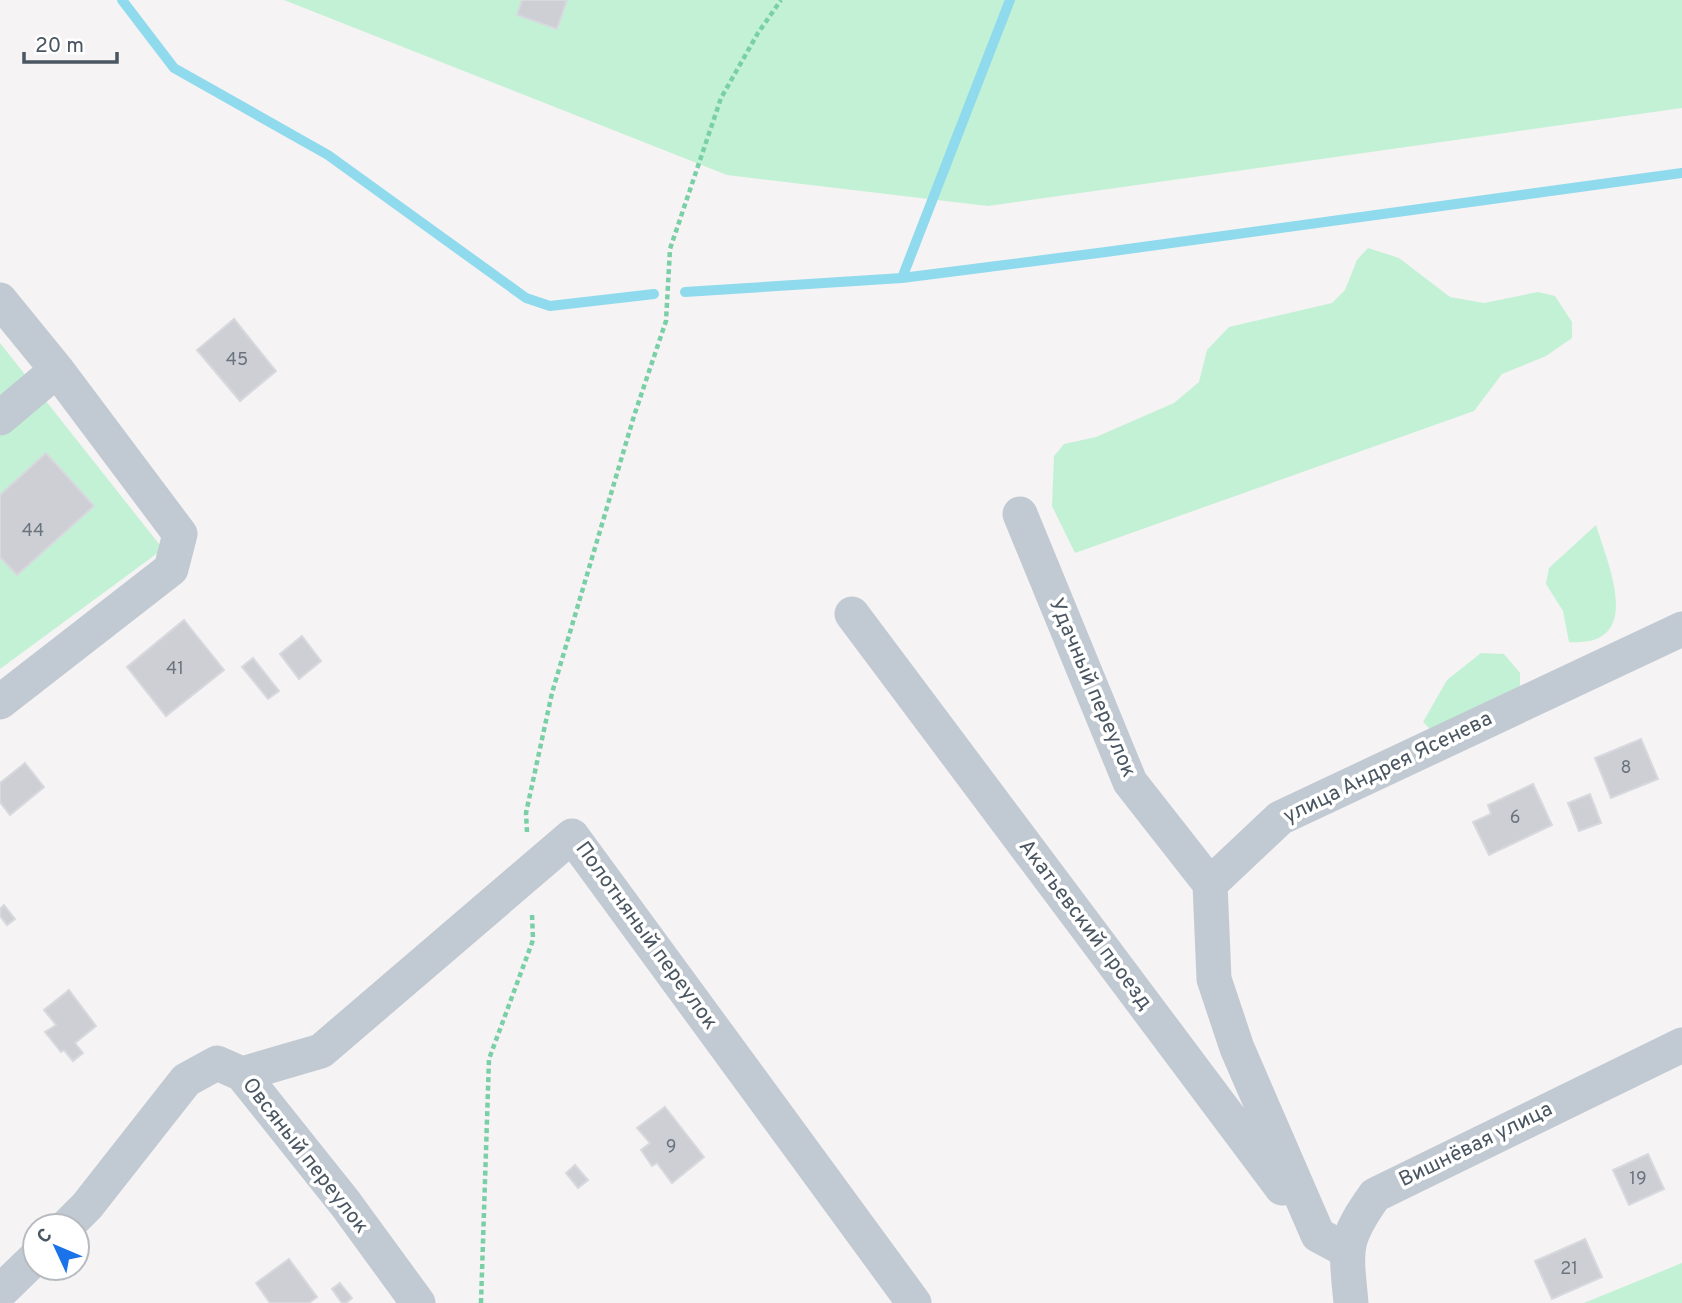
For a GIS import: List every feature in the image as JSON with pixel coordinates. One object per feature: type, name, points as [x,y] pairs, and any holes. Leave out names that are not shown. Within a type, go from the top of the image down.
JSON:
[{"type":"street","points":[[0,300],[57,370],[180,534],[171,569],[0,702]]},
{"type":"street","points":[[0,418],[57,370]]},
{"type":"street","name":"Удачный переулок","points":[[1020,514],[1130,782],[1210,884]]},
{"type":"street","name":"Акатьевский проезд","points":[[852,614],[1332,1243]]},
{"type":"street","name":"улица Андрея Ясенева","points":[[1210,884],[1280,818],[1682,629]]},
{"type":"street","name":"Полотняный переулок","points":[[242,1074],[321,1051],[572,836],[914,1303]]},
{"type":"street","points":[[1210,884],[1214,979],[1237,1048],[1332,1243]]},
{"type":"street","name":"Вишнёвая улица","points":[[1351,1303],[1332,1243],[1356,1221],[1375,1195],[1682,1045]]},
{"type":"street","name":"Овсяный переулок","points":[[81,1212],[186,1080],[217,1063],[242,1074],[345,1203],[418,1303]]},
{"type":"street","points":[[0,1292],[21,1272]]},
{"type":"path","points":[[649,369],[666,321],[670,249],[721,98],[758,33],[781,0]]},
{"type":"green space","points":[[284,0],[1682,0],[1682,108],[988,206],[727,175]]},
{"type":"green space","points":[[1368,248],[1399,258],[1450,297],[1484,303],[1538,292],[1555,296],[1572,322],[1572,338],[1546,356],[1502,374],[1474,411],[1075,553],[1052,506],[1054,456],[1064,444],[1096,437],[1174,403],[1199,382],[1207,350],[1229,327],[1332,303],[1345,290],[1357,260]]},
{"type":"green space","points":[[0,343],[163,549],[0,669]]},
{"type":"green space","points":[[1596,525],[1613,582],[1616,601],[1614,618],[1607,632],[1593,640],[1569,642],[1563,611],[1546,584],[1549,568]]},
{"type":"green space","points":[[1481,653],[1504,654],[1520,673],[1520,689],[1439,738],[1423,722],[1447,680]]},
{"type":"green space","points":[[1682,1263],[1682,1303],[1584,1303]]},
{"type":"building","points":[[522,0],[567,0],[557,29],[517,15]]},
{"type":"building","points":[[234,319],[276,371],[240,401],[197,350]]},
{"type":"building","points":[[46,453],[94,506],[17,575],[0,557],[0,495]]},
{"type":"building","points":[[184,620],[224,670],[166,716],[127,667]]},
{"type":"building","points":[[302,636],[321,661],[299,679],[280,654]]},
{"type":"building","points":[[253,658],[279,691],[268,699],[242,667]]},
{"type":"building","points":[[1641,739],[1658,779],[1611,798],[1595,758]]},
{"type":"building","points":[[25,763],[44,787],[10,815],[0,802],[0,783]]},
{"type":"building","points":[[1533,784],[1552,825],[1489,855],[1473,822],[1491,814],[1488,805]]},
{"type":"building","points":[[1590,794],[1601,823],[1579,831],[1568,803]]},
{"type":"building","points":[[4,905],[15,919],[7,925],[0,916],[0,909]]},
{"type":"building","points":[[69,990],[96,1026],[75,1043],[83,1053],[73,1061],[64,1050],[61,1052],[45,1032],[56,1025],[44,1010]]},
{"type":"building","points":[[665,1107],[704,1157],[672,1183],[657,1163],[652,1166],[641,1150],[650,1143],[637,1128]]},
{"type":"building","points":[[1648,1154],[1664,1189],[1629,1205],[1613,1170]]},
{"type":"building","points":[[575,1165],[588,1180],[578,1188],[566,1173]]},
{"type":"building","points":[[1585,1239],[1602,1277],[1552,1299],[1535,1261]]},
{"type":"building","points":[[289,1259],[317,1297],[309,1303],[270,1303],[256,1283]]},
{"type":"building","points":[[340,1283],[352,1298],[346,1303],[342,1303],[332,1289]]},
{"type":"waterway","points":[[122,0],[174,68],[328,155],[526,298],[550,306],[654,294]]},
{"type":"waterway","points":[[902,278],[1010,0]]},
{"type":"waterway","points":[[685,292],[902,278],[1682,173]]}]
